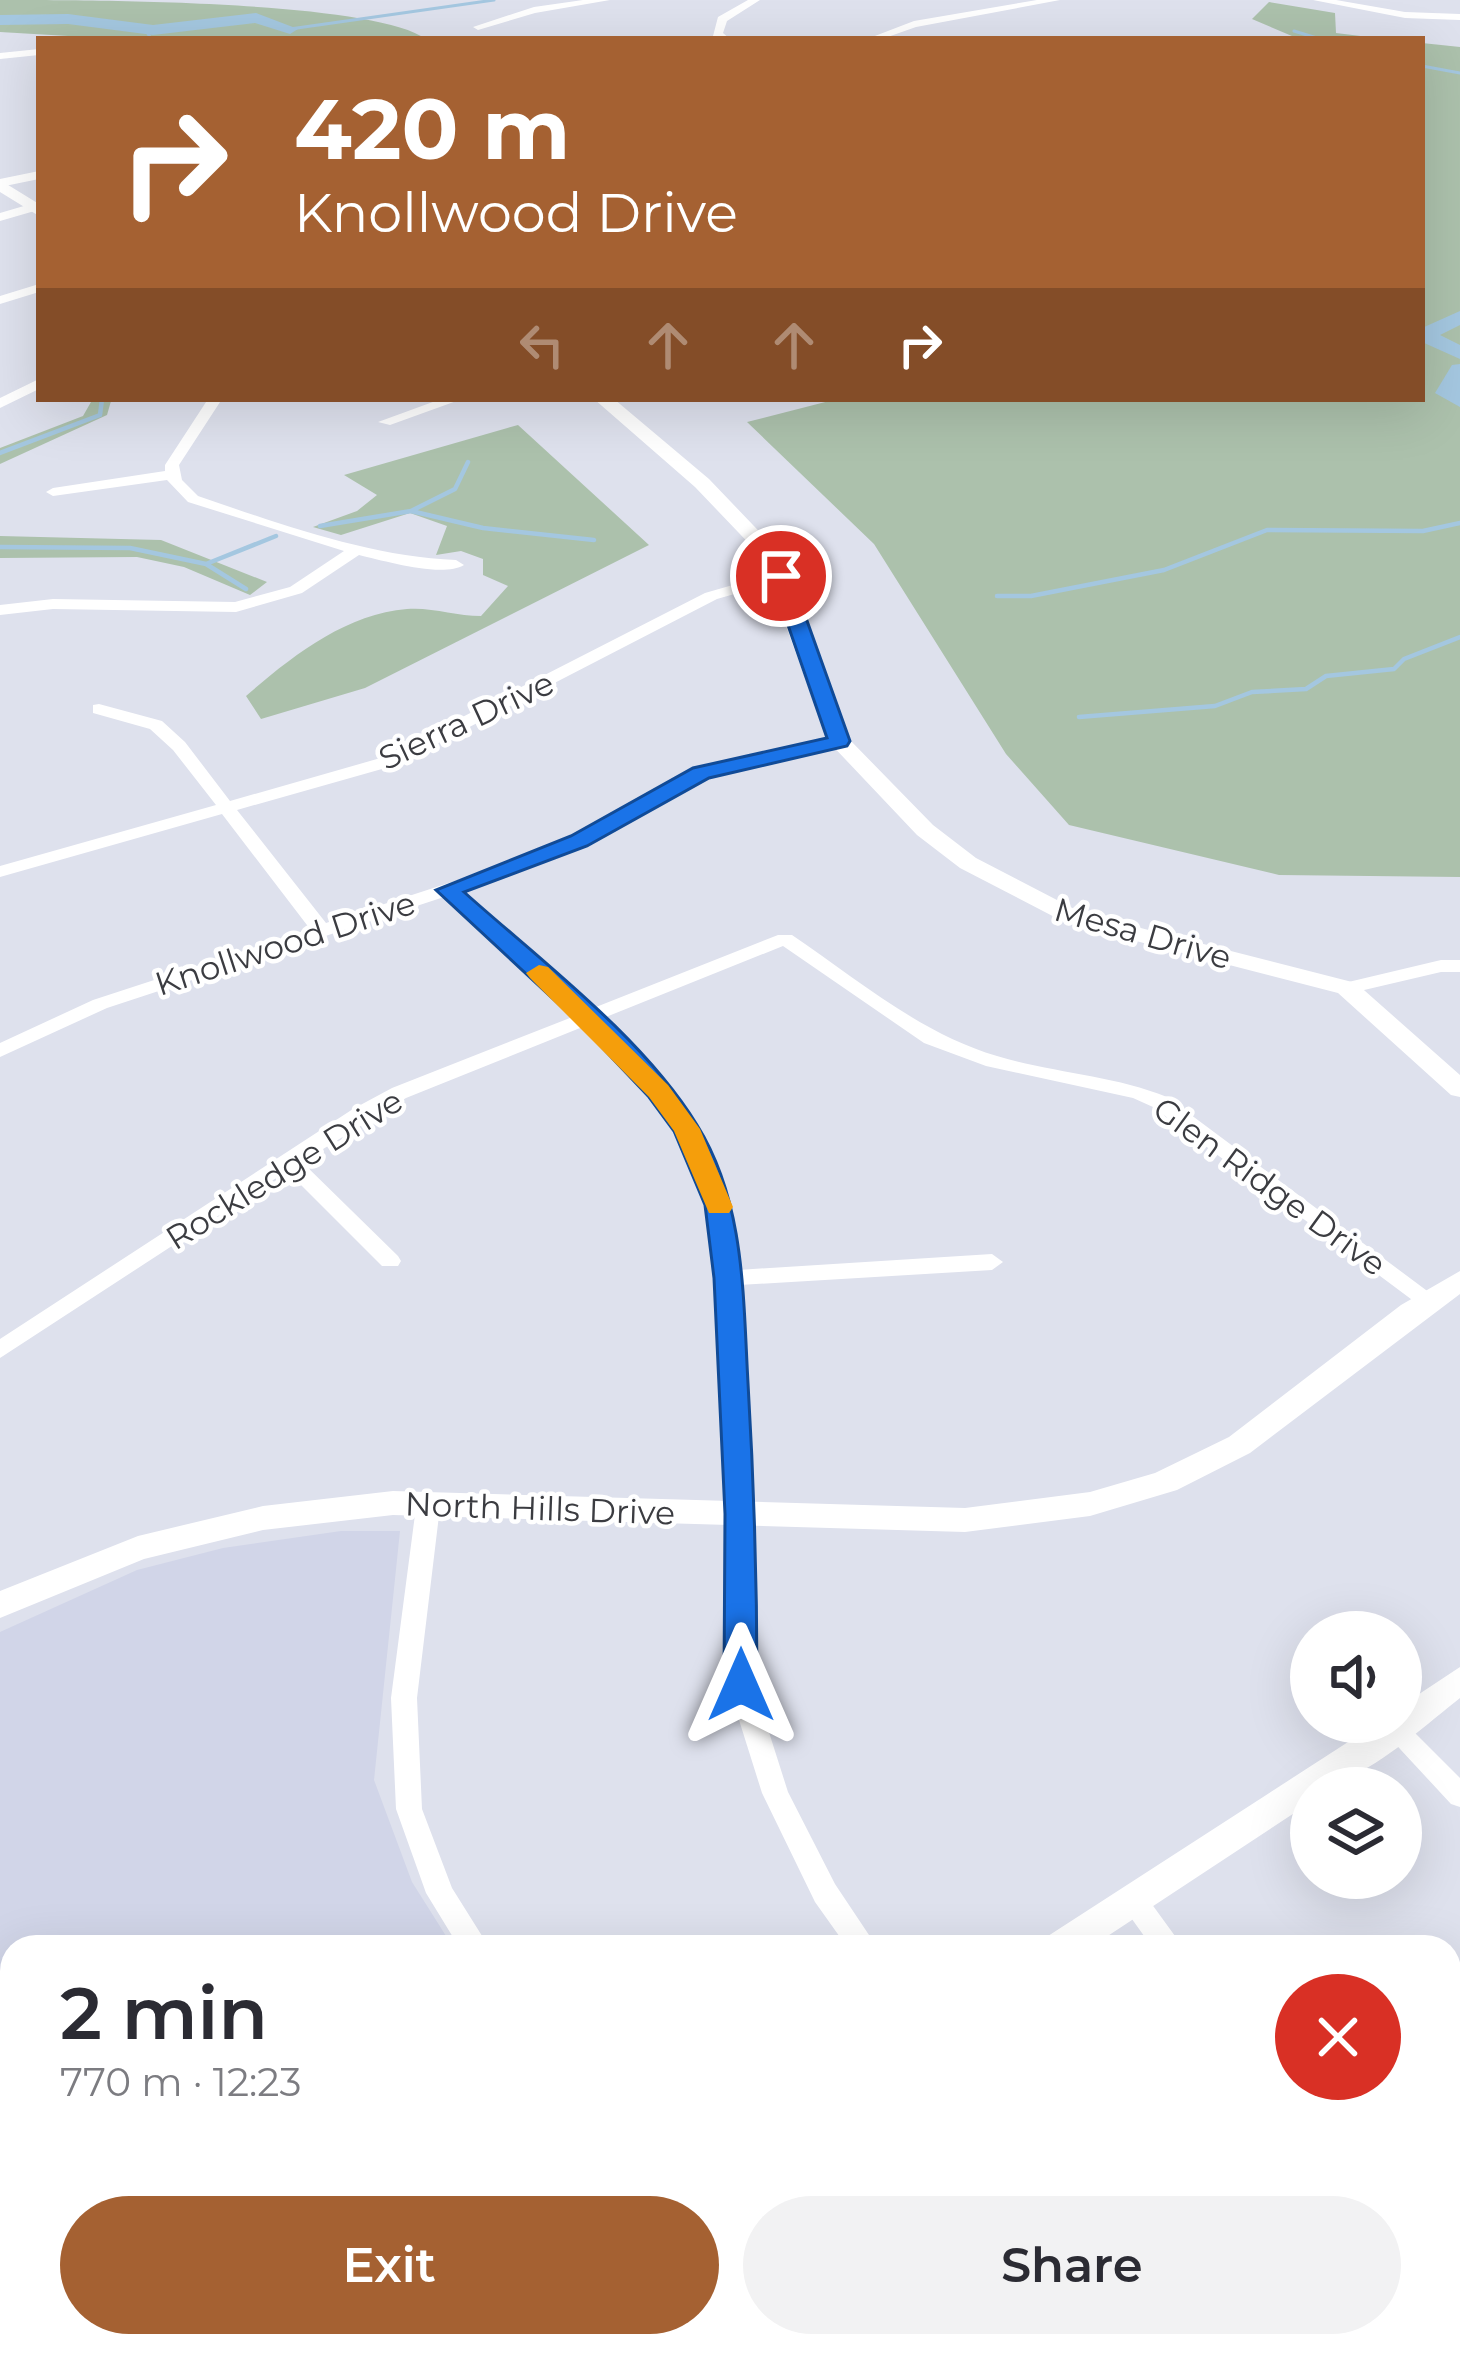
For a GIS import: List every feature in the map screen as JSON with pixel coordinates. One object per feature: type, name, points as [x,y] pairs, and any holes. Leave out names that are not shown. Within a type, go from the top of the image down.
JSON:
[{"type":"street","points":[[478,27],[534,10],[605,0]]},
{"type":"street","points":[[720,36],[722,19],[755,0]]},
{"type":"street","points":[[732,36],[744,16],[772,0]]},
{"type":"street","points":[[880,36],[914,24],[1055,0]]},
{"type":"street","points":[[1318,0],[1405,15],[1460,17]]},
{"type":"street","points":[[0,56],[36,54]]},
{"type":"street","points":[[0,184],[36,176]]},
{"type":"street","points":[[0,184],[36,209]]},
{"type":"street","points":[[0,217],[36,209]]},
{"type":"street","points":[[0,300],[36,289]]},
{"type":"street","points":[[1,402],[36,384]]},
{"type":"street","points":[[171,475],[176,455],[213,402]]},
{"type":"street","points":[[385,422],[445,402]]},
{"type":"street","name":"Mesa Drive","points":[[607,402],[748,528],[781,576],[839,741],[925,830],[1018,893],[1124,934],[1347,988],[1460,1089]]},
{"type":"street","points":[[53,492],[171,475]]},
{"type":"street","points":[[171,475],[193,499],[359,548],[435,566],[456,565]]},
{"type":"street","points":[[0,610],[53,604],[236,607],[296,590],[359,548]]},
{"type":"street","name":"Sierra Drive","points":[[0,872],[423,747],[710,596],[781,576]]},
{"type":"street","points":[[99,709],[156,725],[179,746],[321,930]]},
{"type":"street","name":"Knollwood Drive","points":[[0,1051],[100,1004],[448,890],[579,841],[701,773],[839,741]]},
{"type":"street","points":[[448,890],[587,1016],[658,1091],[686,1129],[718,1205],[728,1278],[740,1514],[741,1685],[776,1793],[825,1893],[855,1935]]},
{"type":"street","name":"Rockledge Drive","points":[[0,1350],[398,1093],[785,939]]},
{"type":"street","name":"Glen Ridge Drive","points":[[785,939],[931,1039],[993,1062],[1138,1093],[1160,1102],[1427,1299]]},
{"type":"street","points":[[1347,988],[1460,966]]},
{"type":"street","points":[[290,1162],[390,1262]]},
{"type":"street","points":[[728,1278],[992,1262]]},
{"type":"street","name":"North Hills Drive","points":[[0,1604],[138,1548],[263,1519],[393,1503],[965,1520],[1056,1514],[1135,1494],[1195,1471],[1272,1423],[1427,1299],[1460,1281]]},
{"type":"street","points":[[428,1507],[404,1698],[409,1810],[440,1893],[467,1935]]},
{"type":"street","points":[[1422,1709],[1460,1680]]},
{"type":"street","points":[[1079,1935],[1374,1743]]},
{"type":"street","points":[[1411,1743],[1460,1796]]},
{"type":"street","points":[[1132,1901],[1159,1935]]},
{"type":"shaded area","points":[[341,1531],[400,1531],[374,1780],[412,1882],[445,1935],[0,1935],[0,1632],[137,1570],[223,1548]]},
{"type":"green space","points":[[0,0],[290,10],[349,16],[419,36],[68,36],[0,32]]},
{"type":"green space","points":[[1269,2],[1335,13],[1336,33],[1360,36],[1292,36],[1252,19]]},
{"type":"green space","points":[[1425,43],[1460,47],[1460,877],[1279,875],[1069,825],[1006,754],[874,544],[747,422],[825,402],[1425,402]]},
{"type":"green space","points":[[91,402],[111,402],[107,415],[0,464],[0,448],[83,416]]},
{"type":"green space","points":[[518,425],[649,545],[365,688],[261,719],[246,696],[341,628],[407,609],[481,616],[508,586],[483,575],[483,559],[461,551],[436,555],[447,526],[410,513],[341,535],[313,527],[357,511],[377,495],[344,475]]},
{"type":"green space","points":[[0,536],[161,540],[267,582],[250,595],[184,567],[137,557],[0,558]]},
{"type":"waterway","points":[[290,29],[494,0]]},
{"type":"waterway","points":[[0,20],[68,19],[153,30],[256,18],[290,29]]},
{"type":"waterway","points":[[146,30],[149,36]]},
{"type":"waterway","points":[[1294,31],[1310,36]]},
{"type":"waterway","points":[[1425,67],[1460,73]]},
{"type":"waterway","points":[[1425,334],[1460,317]]},
{"type":"waterway","points":[[1425,336],[1460,353]]},
{"type":"waterway","points":[[1460,370],[1446,393],[1460,400]]},
{"type":"waterway","points":[[0,453],[100,415],[102,402]]},
{"type":"waterway","points":[[411,511],[455,489],[468,462]]},
{"type":"waterway","points":[[320,526],[411,511]]},
{"type":"waterway","points":[[411,511],[483,528],[594,540]]},
{"type":"waterway","points":[[997,596],[1031,596],[1164,570],[1267,530],[1423,531],[1460,523]]},
{"type":"waterway","points":[[206,564],[276,536]]},
{"type":"waterway","points":[[0,547],[130,548],[206,564]]},
{"type":"waterway","points":[[206,564],[246,589]]},
{"type":"waterway","points":[[1079,717],[1215,706],[1252,692],[1306,689],[1326,676],[1394,669],[1404,659],[1460,637]]},
{"type":"slow traffic","points":[[539,973],[658,1091],[686,1129],[719,1207]]},
{"type":"route","points":[[741,1685],[740,1514],[728,1278],[718,1205],[702,1160],[658,1091],[587,1016],[448,890],[579,841],[701,773],[839,741],[781,576]]}]
